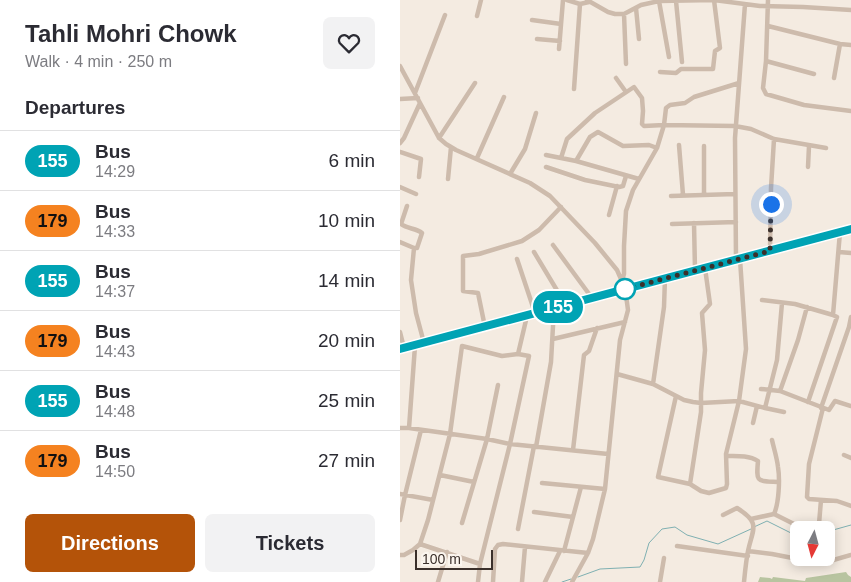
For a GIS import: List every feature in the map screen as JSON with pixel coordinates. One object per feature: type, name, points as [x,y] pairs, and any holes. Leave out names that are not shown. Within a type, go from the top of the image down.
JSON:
[{"type":"street","points":[[477,16],[481,0]]},
{"type":"street","points":[[559,49],[563,0]]},
{"type":"street","points":[[567,0],[580,4],[588,1],[615,14],[624,14],[641,5],[659,1],[714,0],[768,7],[851,10]]},
{"type":"street","points":[[660,72],[676,73],[681,69],[713,69],[715,51],[720,48],[714,0]]},
{"type":"street","points":[[768,0],[763,88],[766,94],[804,105],[851,111]]},
{"type":"street","points":[[659,1],[669,57]]},
{"type":"street","points":[[676,1],[682,62]]},
{"type":"street","points":[[574,89],[580,4]]},
{"type":"street","points":[[676,396],[658,477],[690,484],[701,492],[709,493],[726,488],[726,456],[739,401],[746,349],[736,222],[735,126],[745,4]]},
{"type":"street","points":[[636,8],[639,40]]},
{"type":"street","points":[[624,14],[626,64]]},
{"type":"street","points":[[415,93],[444,15]]},
{"type":"street","points":[[532,20],[561,24]]},
{"type":"street","points":[[768,26],[851,45]]},
{"type":"street","points":[[537,39],[560,41]]},
{"type":"street","points":[[834,78],[840,44]]},
{"type":"street","points":[[766,61],[814,74]]},
{"type":"street","points":[[400,66],[439,138],[451,147],[530,183],[550,196],[595,243],[617,270],[625,288],[628,310],[620,340],[605,488],[588,553],[572,582]]},
{"type":"street","points":[[616,78],[626,92]]},
{"type":"street","points":[[439,138],[475,83]]},
{"type":"street","points":[[622,281],[624,274],[626,211],[633,190],[657,148],[664,125],[666,108],[670,105],[685,103],[701,95],[738,83]]},
{"type":"street","points":[[561,158],[565,144],[595,112],[634,87],[642,98],[642,124],[644,126],[735,126],[751,128],[774,139],[826,148]]},
{"type":"street","points":[[476,158],[504,98]]},
{"type":"street","points":[[400,99],[419,101]]},
{"type":"street","points":[[400,143],[404,138],[419,101]]},
{"type":"street","points":[[510,174],[525,149],[536,113]]},
{"type":"street","points":[[576,161],[590,138],[596,133],[600,133],[624,146],[649,145],[657,148]]},
{"type":"street","points":[[770,251],[774,139]]},
{"type":"street","points":[[679,144],[683,196]]},
{"type":"street","points":[[704,146],[704,195]]},
{"type":"street","points":[[808,167],[809,146]]},
{"type":"street","points":[[448,179],[451,147]]},
{"type":"street","points":[[400,152],[421,159],[419,178]]},
{"type":"street","points":[[546,155],[576,161],[639,179]]},
{"type":"street","points":[[546,168],[585,180],[622,187],[626,176]]},
{"type":"street","points":[[609,215],[617,186]]},
{"type":"street","points":[[400,187],[416,194]]},
{"type":"street","points":[[671,196],[736,194]]},
{"type":"street","points":[[407,206],[401,224],[422,233],[419,245],[417,248],[414,248]]},
{"type":"street","points":[[484,327],[478,293],[463,291],[463,256],[478,254],[522,241],[539,230],[561,207]]},
{"type":"street","points":[[672,224],[736,222]]},
{"type":"street","points":[[694,223],[695,270]]},
{"type":"street","points":[[400,332],[402,349],[851,229]]},
{"type":"street","points":[[833,315],[840,232]]},
{"type":"street","points":[[400,242],[414,248]]},
{"type":"street","points":[[553,245],[592,298]]},
{"type":"street","points":[[414,248],[411,280],[416,312],[424,343]]},
{"type":"street","points":[[534,252],[564,305]]},
{"type":"street","points":[[839,252],[851,254]]},
{"type":"street","points":[[517,259],[535,313]]},
{"type":"street","points":[[690,484],[701,412],[705,350],[702,313],[710,304],[706,268]]},
{"type":"street","points":[[653,384],[664,307],[665,278]]},
{"type":"street","points":[[762,300],[807,307],[837,317],[808,402]]},
{"type":"street","points":[[765,408],[777,360],[782,303]]},
{"type":"street","points":[[780,391],[798,340],[807,307]]},
{"type":"street","points":[[518,529],[552,362],[554,308]]},
{"type":"street","points":[[518,354],[527,316]]},
{"type":"street","points":[[851,317],[850,328],[822,408],[809,464],[807,494],[809,499],[837,501],[851,506]]},
{"type":"street","points":[[553,339],[625,322]]},
{"type":"street","points":[[573,450],[584,355],[589,350],[597,328]]},
{"type":"street","points":[[409,428],[415,346]]},
{"type":"street","points":[[400,556],[413,550],[420,544],[428,520],[450,434],[462,346],[502,356],[518,354],[529,356],[510,444],[480,564],[478,582]]},
{"type":"street","points":[[617,374],[653,384],[684,400],[701,403],[739,401],[784,412]]},
{"type":"street","points":[[462,523],[487,440],[498,385]]},
{"type":"street","points":[[761,389],[780,391],[829,410],[835,401],[851,406]]},
{"type":"street","points":[[754,423],[757,406]]},
{"type":"street","points":[[400,428],[510,444],[608,454]]},
{"type":"street","points":[[400,520],[402,495],[421,430]]},
{"type":"street","points":[[752,521],[774,514],[777,509],[779,494],[778,467],[772,440]]},
{"type":"street","points":[[844,455],[851,458]]},
{"type":"street","points":[[726,456],[755,458],[758,461],[758,479],[778,482]]},
{"type":"street","points":[[440,475],[474,482]]},
{"type":"street","points":[[542,483],[605,488]]},
{"type":"street","points":[[545,582],[562,551],[581,487]]},
{"type":"street","points":[[402,495],[433,500]]},
{"type":"street","points":[[774,514],[800,527],[816,528],[819,527],[821,500]]},
{"type":"street","points":[[723,514],[737,508],[752,521],[754,529],[744,582]]},
{"type":"street","points":[[534,512],[573,517]]},
{"type":"street","points":[[420,544],[480,564]]},
{"type":"street","points":[[493,582],[495,550],[498,545],[588,553]]},
{"type":"street","points":[[677,546],[772,554],[823,563],[851,555]]},
{"type":"street","points":[[522,582],[525,547]]},
{"type":"street","points":[[438,582],[448,552]]},
{"type":"street","points":[[660,582],[664,558]]},
{"type":"green space","points":[[846,572],[851,577],[851,582],[758,582],[760,577],[805,581],[806,578]]},
{"type":"waterway","points":[[754,527],[767,521],[790,532]]},
{"type":"waterway","points":[[835,529],[851,525]]},
{"type":"waterway","points":[[578,577],[600,569],[640,567],[649,543],[662,529],[675,527],[687,535],[718,544],[751,529]]},
{"type":"waterway","points":[[562,582],[571,579]]},
{"type":"bus line","name":"155","points":[[400,349],[851,229]]},
{"type":"route","points":[[625,289],[770,251],[771,204]]}]
